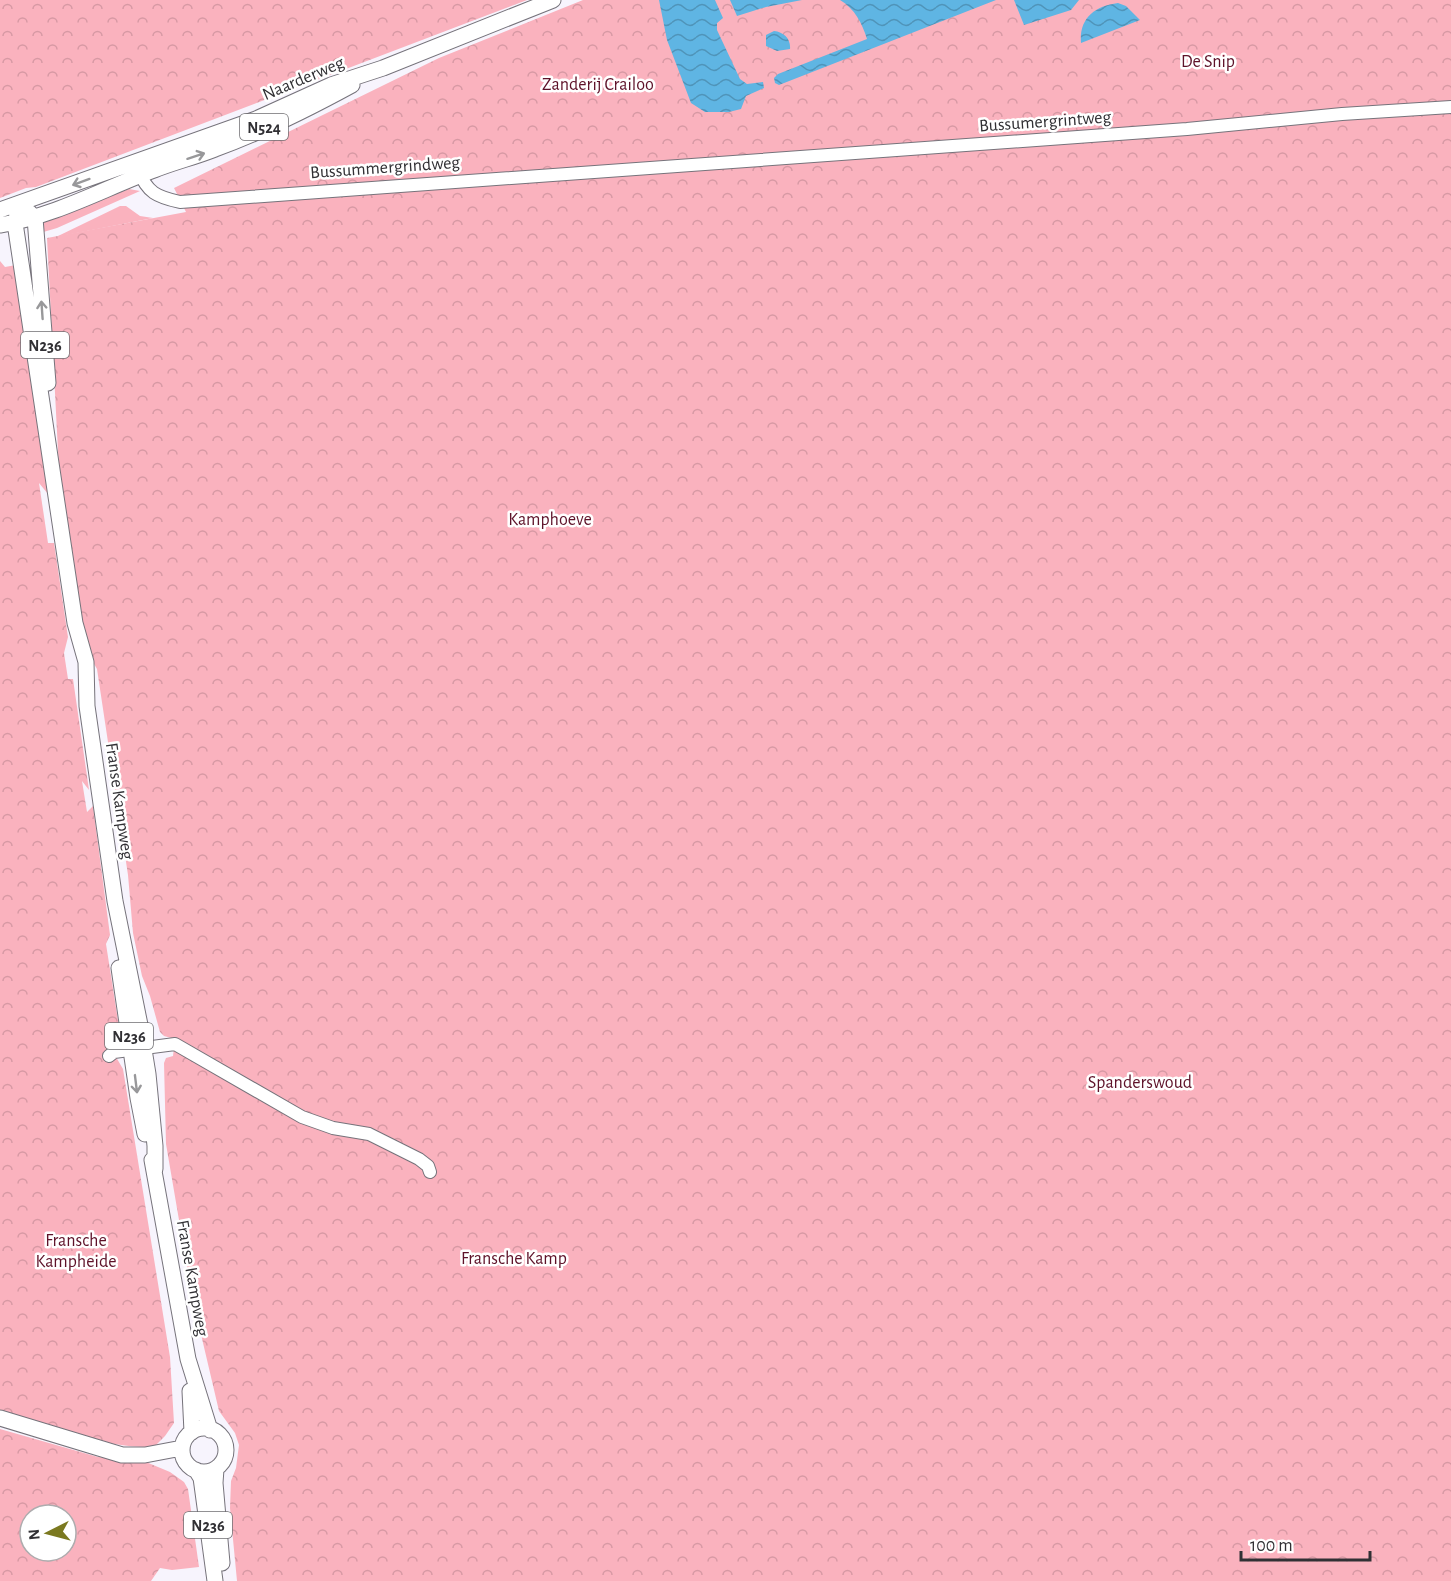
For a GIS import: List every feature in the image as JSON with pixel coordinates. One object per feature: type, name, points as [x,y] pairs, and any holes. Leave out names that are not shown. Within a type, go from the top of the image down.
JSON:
[{"type":"main road","name":"Naarderweg","points":[[138,169],[331,85],[383,68],[553,0]]},
{"type":"main road","name":"N524","points":[[20,204],[138,169]]},
{"type":"main road","name":"N524","points":[[35,218],[138,169]]},
{"type":"main road","points":[[0,210],[20,204],[35,218]]},
{"type":"main road","name":"Franse Kampweg","points":[[20,204],[7,224],[53,473],[75,623],[86,662],[87,706],[115,901],[116,948],[137,1049],[138,1098],[147,1146],[155,1169],[188,1359],[192,1432]]},
{"type":"main road","points":[[7,224],[35,218]]},
{"type":"main road","name":"Franse Kampweg","points":[[35,218],[47,359],[53,473]]},
{"type":"main road","name":"Franse Kampweg","points":[[188,1359],[210,1430]]},
{"type":"main road","points":[[0,1418],[122,1455],[188,1460],[208,1472],[216,1469]]},
{"type":"main road","points":[[188,1460],[184,1442],[192,1432],[201,1429],[210,1430]]},
{"type":"main road","name":"N236","points":[[210,1430],[219,1435],[226,1447],[224,1460],[216,1469],[215,1483],[224,1581]]},
{"type":"main road","name":"N236","points":[[188,1460],[201,1478],[215,1581]]},
{"type":"street","name":"Bussumergrintweg","points":[[642,168],[1175,130],[1342,114],[1451,107]]},
{"type":"street","name":"Bussummergrindweg","points":[[138,169],[151,190],[160,197],[180,202],[642,168]]},
{"type":"street","points":[[109,1056],[114,1052],[175,1044],[303,1117],[333,1128],[369,1134],[419,1159],[428,1166],[430,1172]]},
{"type":"green space","points":[[0,0],[527,0],[36,187],[26,188],[0,198]]},
{"type":"green space","points":[[583,0],[1451,0],[1451,1581],[237,1581],[230,1508],[231,1481],[236,1468],[239,1445],[235,1433],[219,1411],[192,1296],[166,1144],[164,1063],[166,1058],[173,1056],[175,1039],[164,1036],[160,1032],[142,976],[133,933],[128,875],[97,669],[90,657],[81,617],[60,490],[47,238],[186,212],[174,188],[439,58]]},
{"type":"green space","points":[[129,189],[140,191],[57,228],[40,233],[45,220]]},
{"type":"green space","points":[[120,206],[126,206],[140,216],[153,218],[56,237]]},
{"type":"green space","name":"Fransche Kampheide","points":[[0,261],[5,267],[16,265],[29,346],[48,494],[39,483],[48,543],[54,543],[68,637],[64,653],[68,679],[73,679],[89,790],[82,781],[87,812],[93,806],[110,935],[106,944],[119,1027],[119,1039],[114,1043],[116,1057],[123,1069],[170,1357],[174,1423],[154,1447],[136,1447],[97,1440],[56,1430],[0,1411]]},
{"type":"green space","points":[[0,1429],[98,1457],[146,1462],[170,1472],[184,1482],[188,1489],[199,1567],[172,1570],[160,1568],[151,1581],[0,1581]]},
{"type":"water","points":[[659,0],[715,0],[723,18],[717,23],[717,30],[740,79],[747,84],[763,82],[764,88],[746,96],[741,109],[729,112],[705,112],[691,103],[667,40]]},
{"type":"water","points":[[730,0],[802,0],[766,7],[737,16]]},
{"type":"water","points":[[840,0],[996,0],[779,85],[775,83],[774,78],[778,74],[867,39],[857,17]]},
{"type":"water","points":[[1014,0],[1079,0],[1071,10],[1024,25]]},
{"type":"water","points":[[1118,3],[1126,6],[1140,20],[1081,43],[1083,27],[1090,15],[1102,7]]},
{"type":"water","points":[[774,31],[786,37],[790,49],[777,51],[766,46],[766,35]]},
{"type":"park label","name":"De Snip","points":[[1208,61]]},
{"type":"park label","name":"Zanderij Crailoo","points":[[598,84]]},
{"type":"park label","name":"Kamphoeve","points":[[550,519]]},
{"type":"park label","name":"Spanderswoud","points":[[1140,1082]]},
{"type":"park label","name":"Fransche Kamp","points":[[514,1258]]}]
